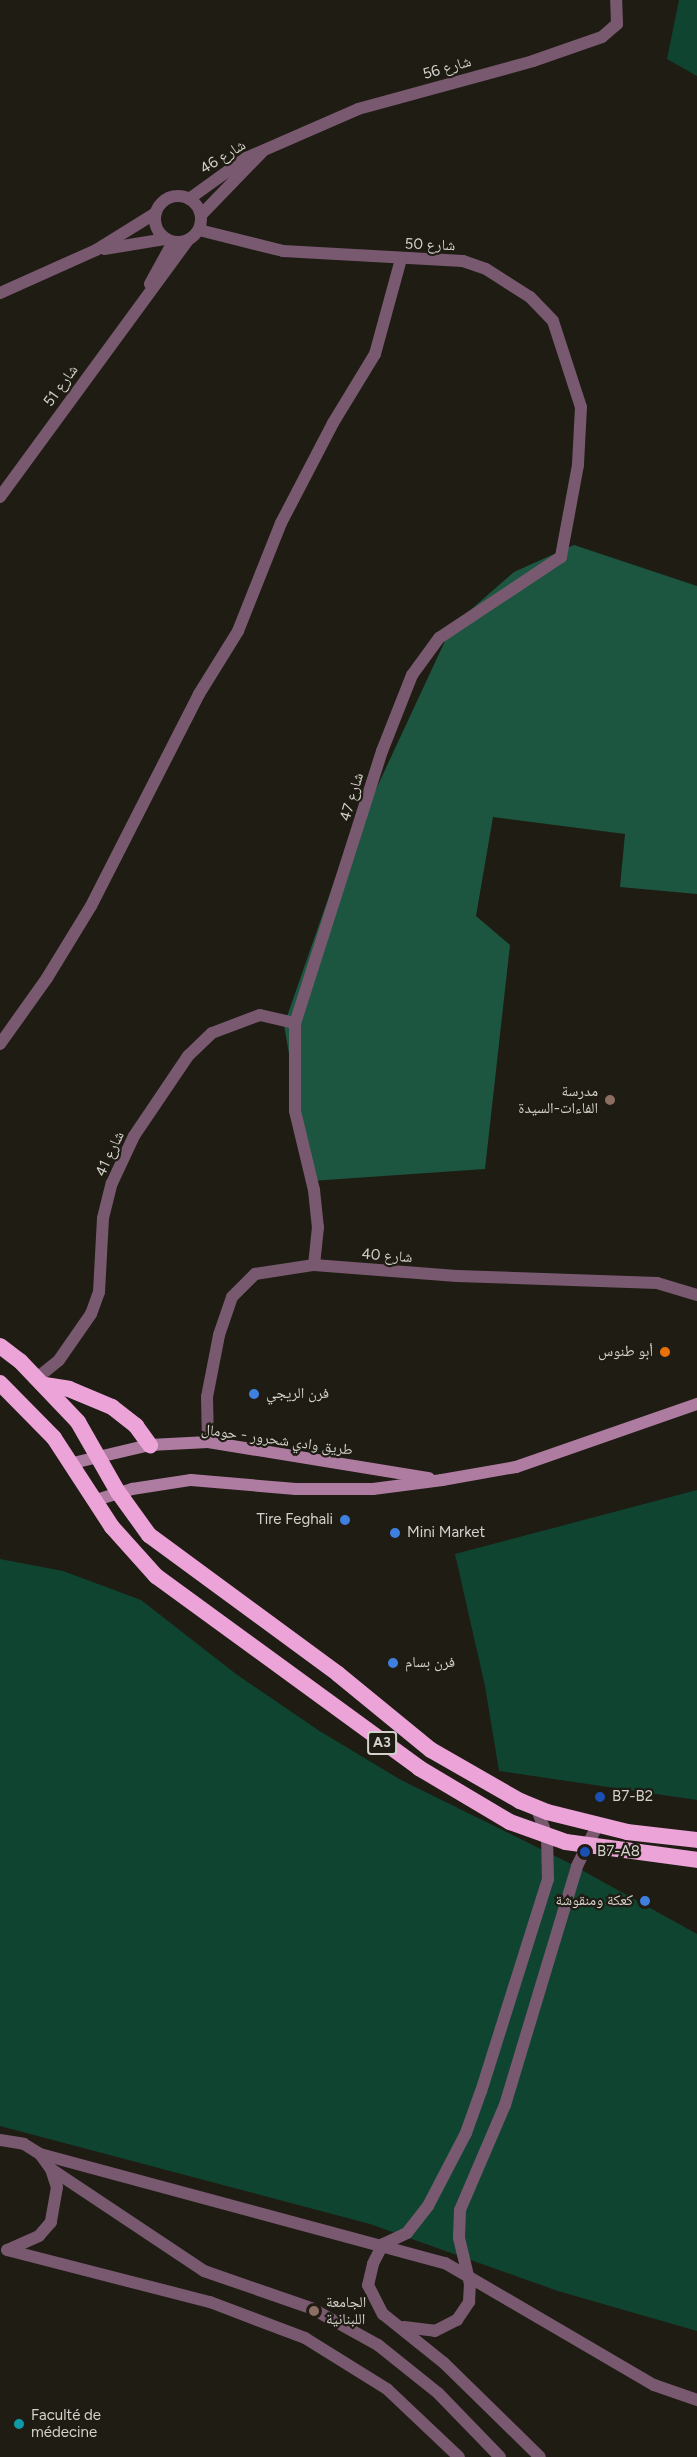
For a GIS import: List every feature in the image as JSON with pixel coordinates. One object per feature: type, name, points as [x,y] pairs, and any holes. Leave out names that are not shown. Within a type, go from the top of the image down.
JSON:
[{"type":"highway","name":"A3","points":[[0,1346],[41,1382],[78,1422],[99,1455],[118,1492],[149,1535],[183,1563],[338,1674],[431,1749],[536,1807],[597,1826],[697,1840]]},
{"type":"highway","points":[[41,1382],[69,1389],[112,1407],[136,1426],[150,1445]]},
{"type":"highway","name":"A3","points":[[0,1383],[35,1415],[73,1463],[112,1527],[156,1576],[419,1768],[510,1822],[547,1836],[584,1845],[697,1860]]},
{"type":"main road","name":"طريق وادي شحرور - حومال","points":[[96,1500],[118,1492],[191,1480],[296,1489],[373,1489],[442,1480],[516,1467],[697,1404]]},
{"type":"main road","name":"طريق وادي شحرور - حومال","points":[[73,1463],[99,1455],[150,1445],[208,1442],[442,1480]]},
{"type":"street","name":"شارع 56","points":[[262,152],[358,109],[584,45],[602,37],[617,24],[620,11],[616,0]]},
{"type":"street","name":"شارع 46","points":[[189,198],[232,166],[262,152]]},
{"type":"street","name":"شارع 46","points":[[201,215],[262,152]]},
{"type":"street","points":[[0,293],[96,250],[156,213],[171,196],[189,198],[201,215],[199,230],[188,240],[170,240],[96,250]]},
{"type":"street","points":[[156,213],[156,228],[170,240]]},
{"type":"street","name":"شارع 50","points":[[199,230],[283,251],[463,261],[486,269],[530,297],[553,321],[562,340],[581,407]]},
{"type":"street","name":"شارع 51","points":[[146,293],[170,240]]},
{"type":"street","name":"شارع 51","points":[[0,497],[146,293],[171,267],[188,240]]},
{"type":"street","points":[[0,1044],[47,978],[91,906],[199,694],[238,631],[281,523],[333,423],[375,354],[401,259]]},
{"type":"street","name":"شارع 47","points":[[314,1265],[318,1227],[314,1190],[295,1111],[295,1023],[382,752],[412,675],[439,638],[561,557],[578,465],[581,407]]},
{"type":"street","name":"شارع 41","points":[[41,1382],[91,1314],[99,1292],[104,1218],[112,1183],[134,1136],[188,1056],[212,1033],[260,1015],[295,1023]]},
{"type":"street","name":"شارع 40","points":[[208,1442],[207,1397],[219,1335],[232,1297],[255,1274],[314,1265],[657,1283],[697,1295]]},
{"type":"street","points":[[536,1807],[547,1836],[548,1879],[466,2133],[418,2220],[407,2233],[383,2244],[373,2264],[370,2294],[383,2313],[400,2326],[540,2457]]},
{"type":"street","points":[[400,2326],[435,2331],[457,2320],[469,2302],[468,2274],[460,2253],[460,2210],[505,2105],[584,1845],[597,1826]]},
{"type":"street","points":[[0,2140],[24,2144],[40,2154],[350,2240],[383,2244],[468,2274],[654,2385],[697,2400]]},
{"type":"street","points":[[3,2250],[39,2236],[51,2222],[57,2187],[51,2169],[40,2154]]},
{"type":"street","points":[[51,2169],[195,2266],[311,2308],[378,2345],[438,2393],[501,2457]]},
{"type":"street","points":[[3,2250],[210,2302],[304,2338],[387,2389],[459,2457]]},
{"type":"green space","points":[[679,0],[697,0],[697,76],[667,59]]},
{"type":"green space","points":[[574,545],[697,586],[697,894],[620,887],[625,834],[493,817],[476,916],[510,945],[485,1169],[311,1181],[284,1025],[337,873],[452,626],[514,572]]},
{"type":"green space","points":[[697,1490],[697,1800],[499,1771],[485,1686],[455,1554]]},
{"type":"green space","points":[[0,1559],[63,1571],[141,1600],[236,1674],[318,1730],[401,1780],[569,1863],[697,1934],[697,2331],[558,2291],[370,2224],[0,2126]]},
{"type":"place","name":"مدرسة الفاءات-السيدة","points":[[610,1100]]},
{"type":"place","name":"أبو طنوس","points":[[665,1352]]},
{"type":"place","name":"فرن الريجي","points":[[254,1394]]},
{"type":"place","name":"Tire Feghali","points":[[345,1520]]},
{"type":"place","name":"Mini Market","points":[[395,1533]]},
{"type":"place","name":"فرن بسام","points":[[393,1663]]},
{"type":"place","name":"B7-B2","points":[[600,1797]]},
{"type":"place","name":"B7-A8","points":[[585,1852]]},
{"type":"place","name":"كعكة ومنقوشة","points":[[645,1901]]},
{"type":"place","name":"الجامعة اللبنانية","points":[[314,2311]]},
{"type":"place","name":"Faculté de médecine","points":[[19,2424]]}]
